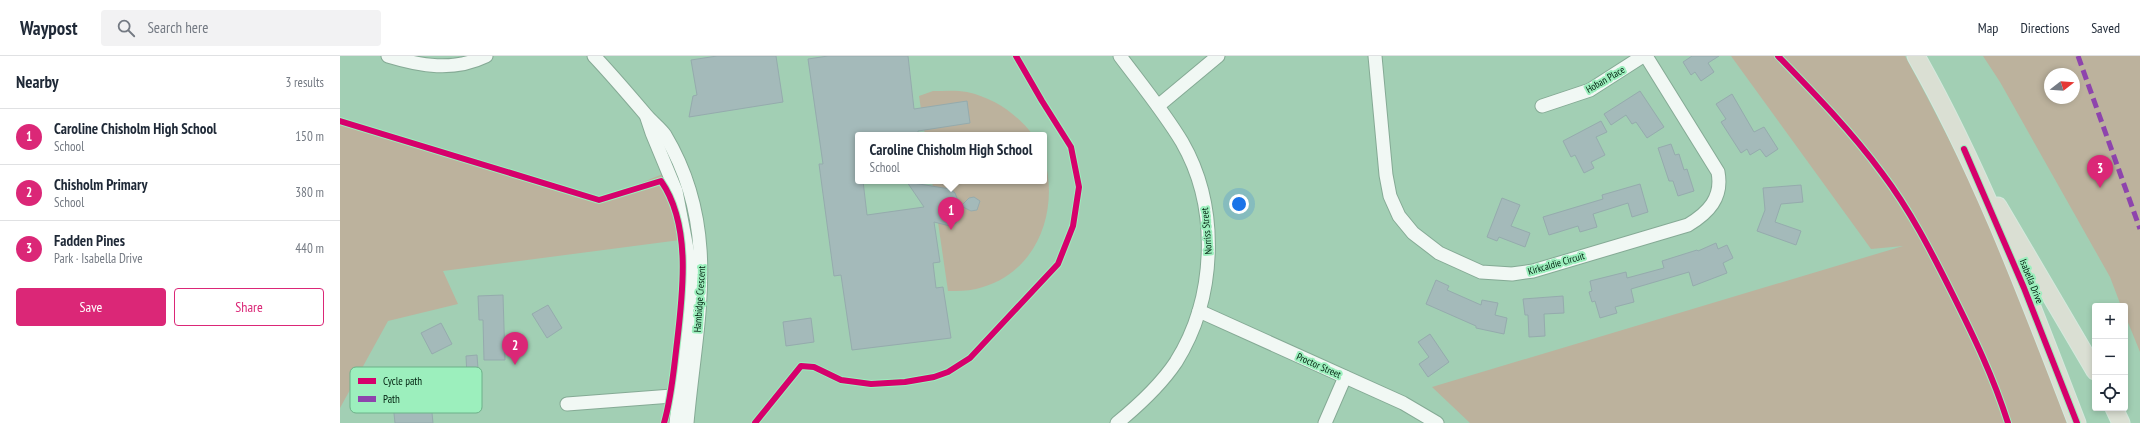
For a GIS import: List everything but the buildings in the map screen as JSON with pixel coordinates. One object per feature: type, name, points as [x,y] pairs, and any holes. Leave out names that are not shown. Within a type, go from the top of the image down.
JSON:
[{"type":"main road","name":"Isabella Drive","points":[[1916,56],[1964,149],[2048,288],[2092,366]]},
{"type":"main road","name":"Isabella Drive","points":[[1964,149],[2024,288],[2077,423]]},
{"type":"main road","points":[[2115,411],[2121,423]]},
{"type":"street","points":[[388,56],[408,62],[439,67],[460,65],[486,56]]},
{"type":"street","name":"Hambidge Crescent","points":[[594,56],[624,86],[647,116],[664,134],[688,186],[698,225],[702,284],[684,395],[676,423]]},
{"type":"street","name":"Norriss Street","points":[[1117,423],[1136,408],[1158,386],[1175,362],[1189,338],[1199,311],[1208,259],[1205,208],[1196,174],[1182,143],[1158,106],[1120,56]]},
{"type":"street","points":[[1158,106],[1218,56]]},
{"type":"street","name":"Kirkcaldie Circuit","points":[[1375,56],[1386,175],[1390,196],[1399,216],[1412,233],[1430,247],[1471,269],[1502,275],[1533,270],[1688,225],[1702,216],[1712,206],[1718,192],[1718,172],[1644,56]]},
{"type":"street","name":"Hoban Place","points":[[1542,106],[1590,90],[1644,56]]},
{"type":"street","name":"Proctor Street","points":[[1199,311],[1403,403],[1437,423]]},
{"type":"street","points":[[1325,423],[1346,377]]},
{"type":"street","points":[[567,404],[684,395]]},
{"type":"street","name":"Hambidge Crescent","points":[[684,395],[687,423]]},
{"type":"shaded area","points":[[1731,56],[1905,56],[1953,147],[2010,271],[2029,318],[2067,423],[1470,423],[1432,387],[1903,246],[1871,249]]},
{"type":"shaded area","points":[[1983,56],[2140,56],[2140,352],[2128,322],[2128,303],[2120,303],[2110,277],[2000,82]]},
{"type":"shaded area","points":[[933,91],[963,91],[977,95],[995,102],[1012,113],[1030,132],[925,132],[919,96]]},
{"type":"shaded area","points":[[340,121],[599,200],[663,174],[680,240],[443,271],[458,304],[388,321],[363,367],[350,367],[350,390],[340,408]]},
{"type":"shaded area","points":[[1047,173],[1049,198],[1046,219],[1039,238],[1029,255],[1015,270],[997,282],[973,290],[948,291],[932,184],[1047,184]]},
{"type":"marked path","points":[[2078,56],[2140,229]]},
{"type":"cycle path","points":[[755,423],[801,366],[814,367],[841,380],[871,384],[905,382],[934,377],[948,372],[970,358],[1058,264],[1073,226],[1079,187],[1071,147],[1016,56]]},
{"type":"cycle path","points":[[1778,56],[1819,98],[1858,142],[1902,201],[1928,246],[1968,325],[1983,357],[2008,423]]},
{"type":"cycle path","points":[[340,121],[599,200],[661,181],[671,199],[678,220],[683,264],[681,309],[674,369],[664,423]]},
{"type":"cycle path","points":[[1964,149],[2024,288],[2077,423]]},
{"type":"place","name":"Fadden Pines","points":[[2100,188]]},
{"type":"place","name":"Caroline Chisholm High School","points":[[951,230]]},
{"type":"place","name":"Chisholm Primary","points":[[515,365]]}]
